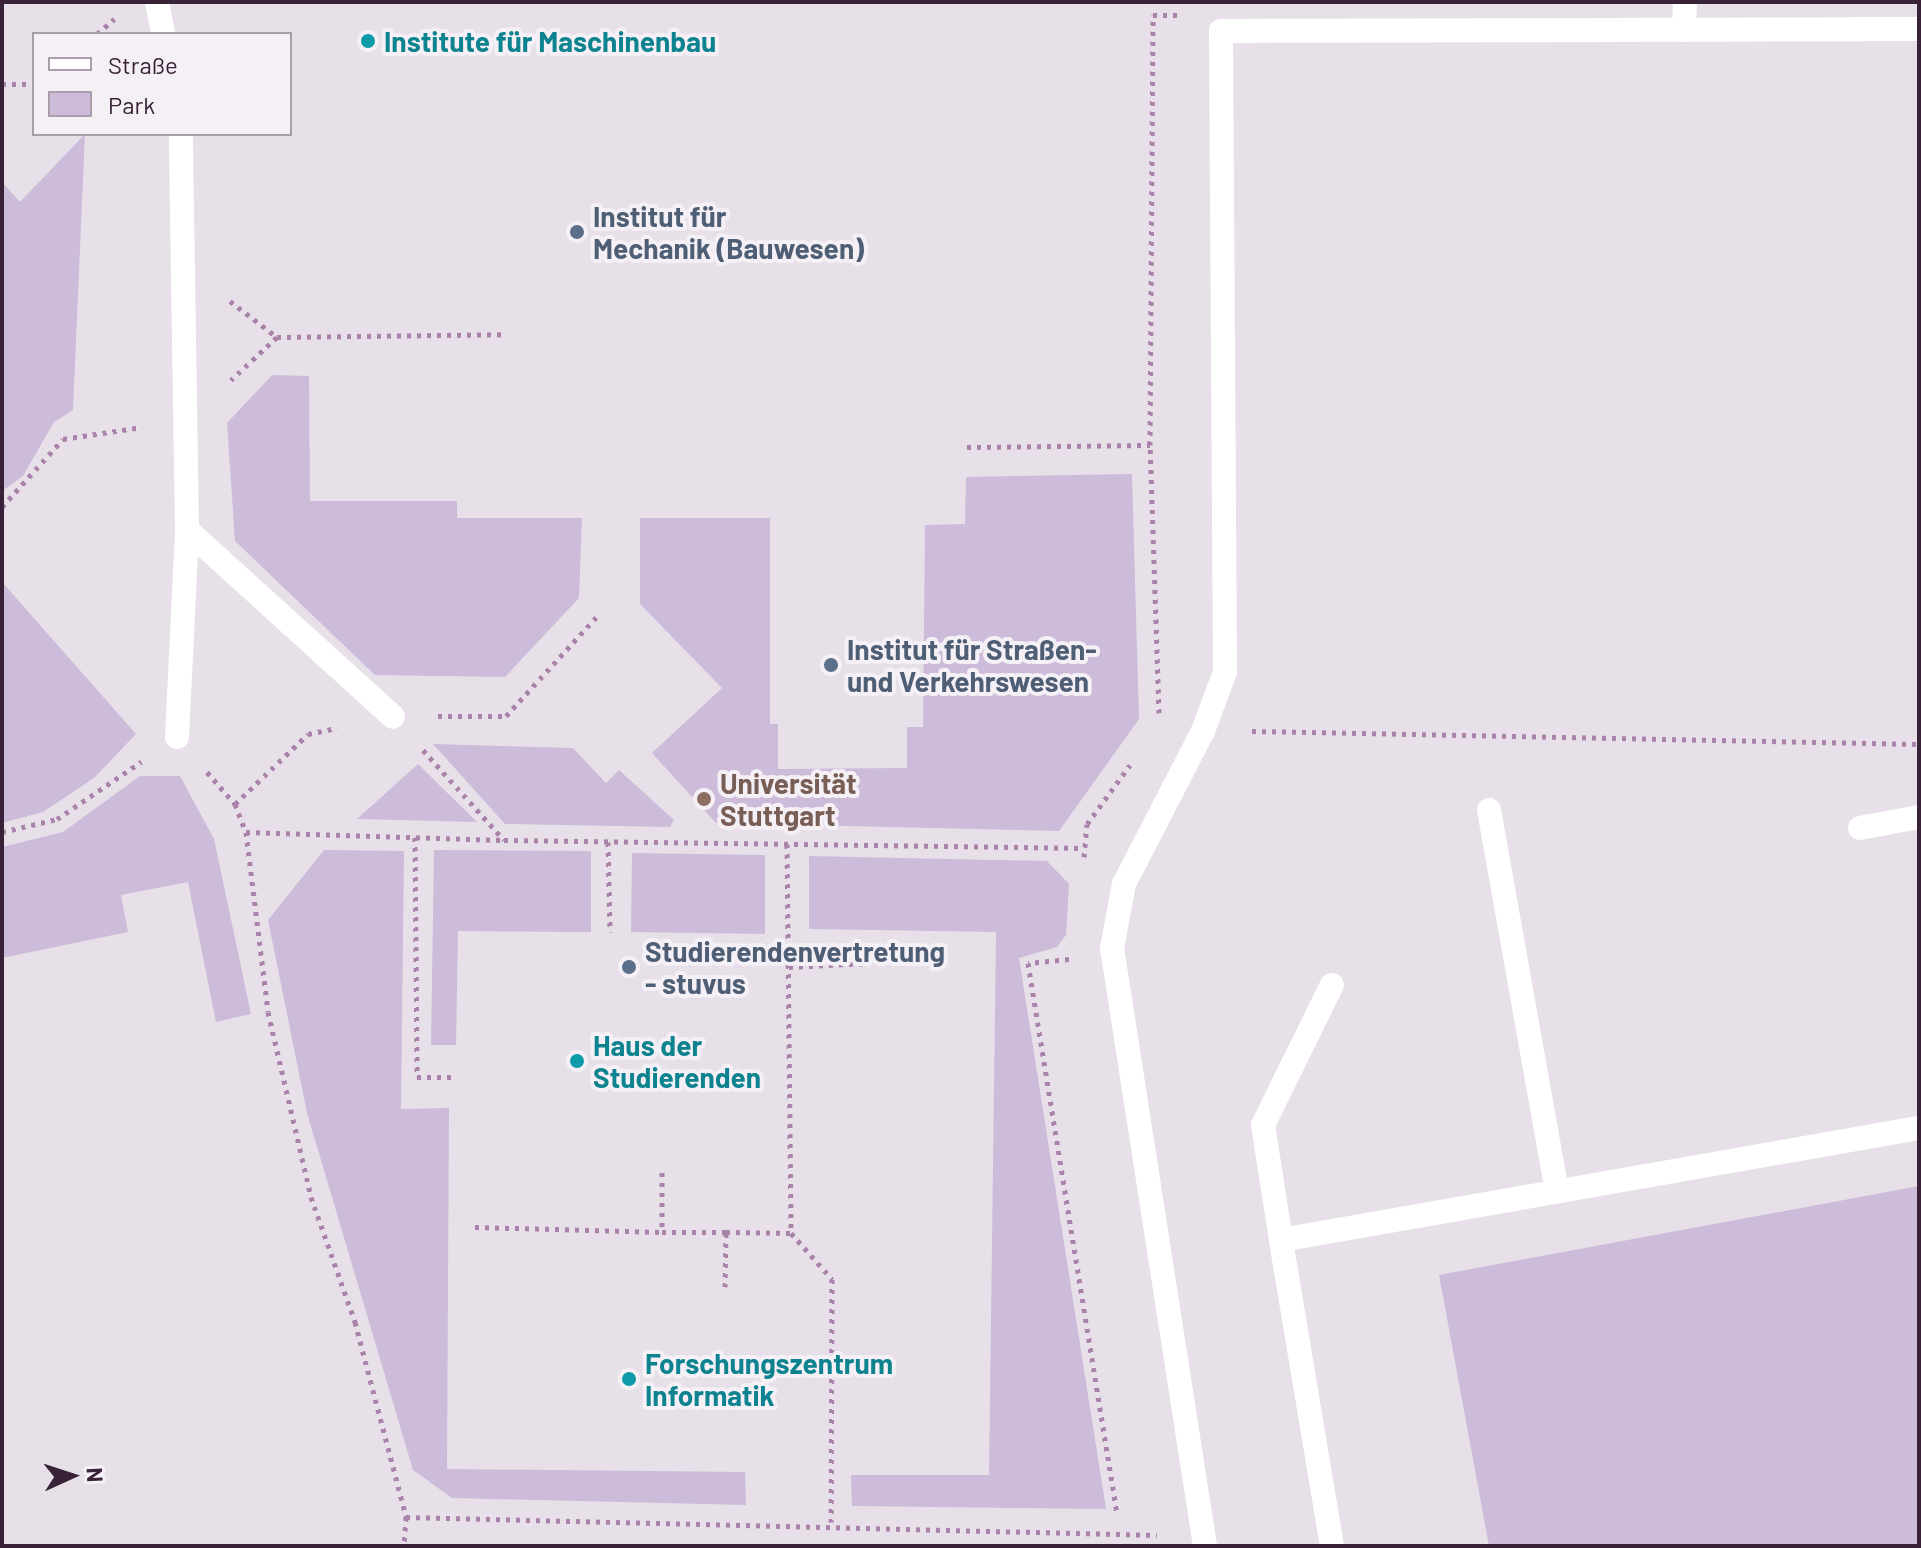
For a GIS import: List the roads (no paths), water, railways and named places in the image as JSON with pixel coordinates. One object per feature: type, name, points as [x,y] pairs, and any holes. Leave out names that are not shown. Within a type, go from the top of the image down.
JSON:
[{"type":"street","points":[[157,2],[163,32]]},
{"type":"street","points":[[1684,30],[1685,2]]},
{"type":"street","points":[[1205,1546],[1112,948],[1124,884],[1203,731],[1225,672],[1221,31],[1919,29]]},
{"type":"street","points":[[177,737],[187,530],[188,421],[181,136]]},
{"type":"street","points":[[187,530],[393,717]]},
{"type":"street","points":[[1489,810],[1557,1191]]},
{"type":"street","points":[[1860,828],[1919,817]]},
{"type":"street","points":[[1332,985],[1263,1125],[1332,1546]]},
{"type":"street","points":[[1281,1240],[1919,1128]]},
{"type":"place","name":"Institute für Maschinenbau","points":[[368,41]]},
{"type":"place","name":"Institut für Mechanik (Bauwesen)","points":[[577,232]]},
{"type":"place","name":"Institut für Straßen- und Verkehrswesen","points":[[831,665]]},
{"type":"place","name":"Universität Stuttgart","points":[[704,799]]},
{"type":"place","name":"Studierendenvertretung - stuvus","points":[[629,967]]},
{"type":"place","name":"Haus der Studierenden","points":[[577,1061]]},
{"type":"place","name":"Forschungszentrum Informatik","points":[[629,1379]]}]
